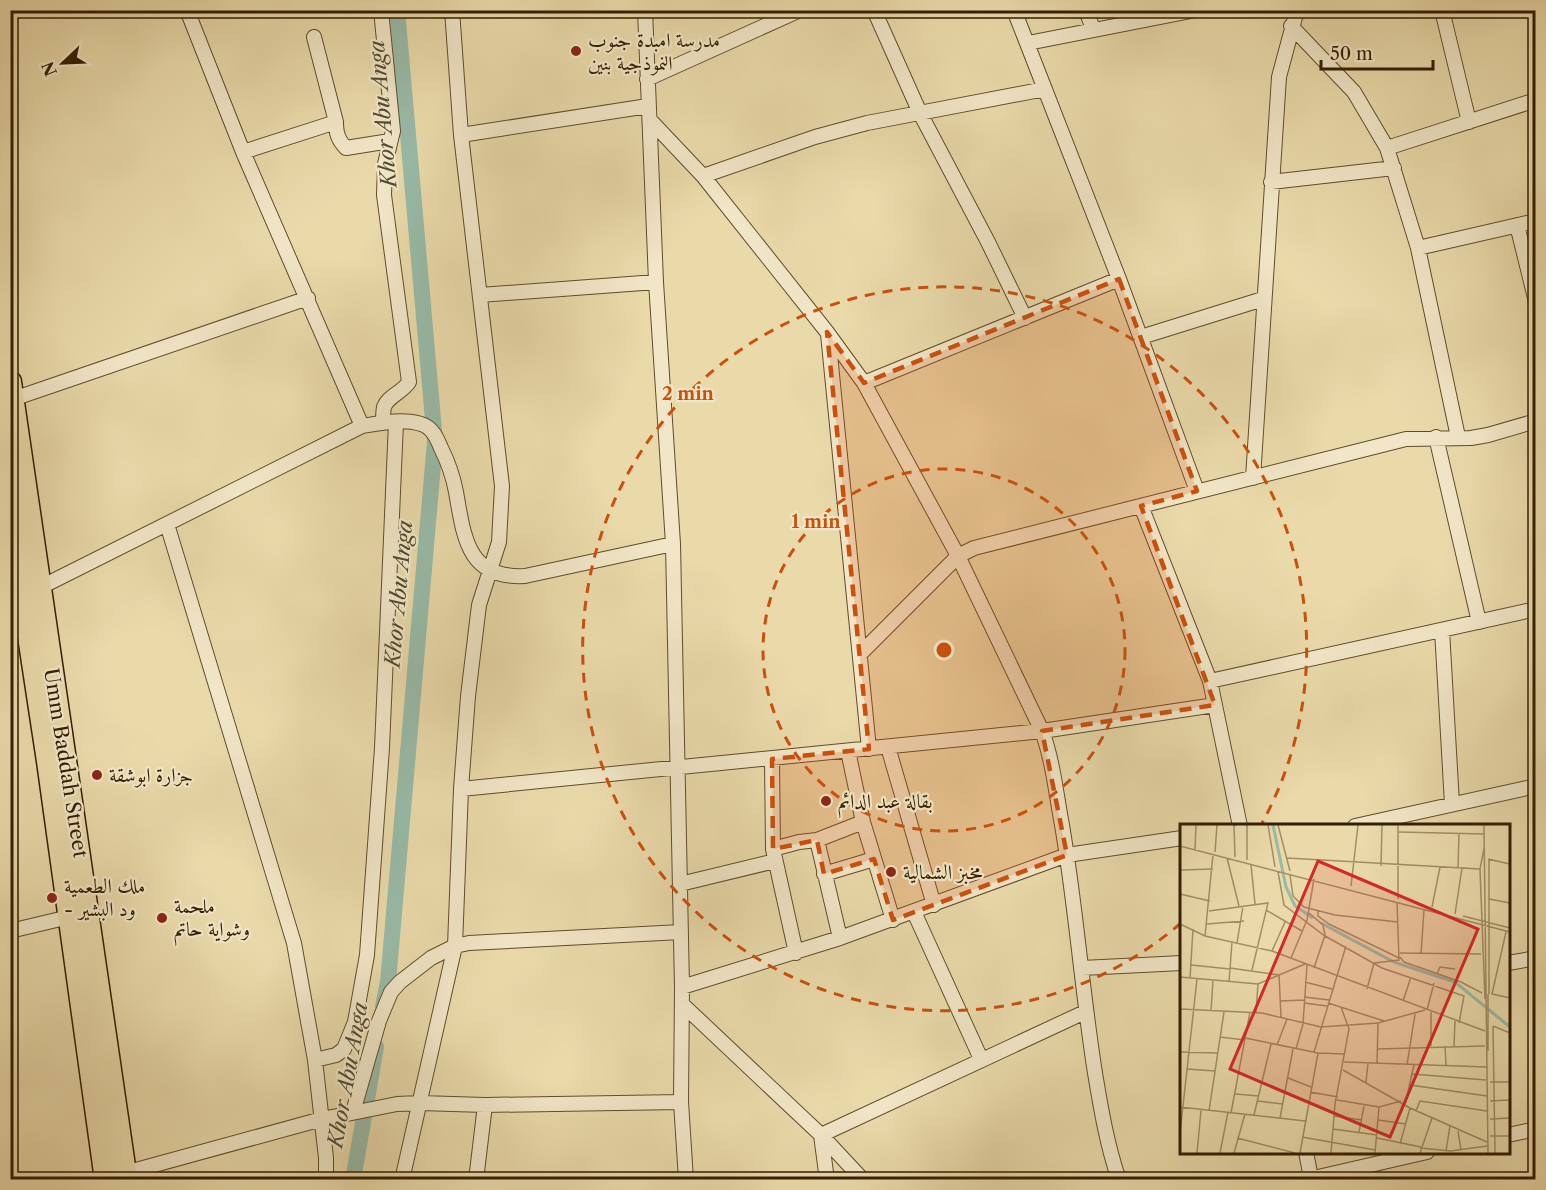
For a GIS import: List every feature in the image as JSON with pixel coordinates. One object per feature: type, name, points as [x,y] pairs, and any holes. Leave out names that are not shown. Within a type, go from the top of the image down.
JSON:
[{"type":"main road","points":[[12,390],[17,512],[24,589]]},
{"type":"main road","name":"Umm Baddah Street","points":[[24,589],[69,917],[119,1177]]},
{"type":"main road","name":"Umm Baddah Street","points":[[24,589],[119,1177]]},
{"type":"street","points":[[187,10],[243,152],[362,426]]},
{"type":"street","points":[[315,1060],[336,1055],[344,1049],[355,1022],[367,955],[382,748],[390,422],[384,408],[387,402],[407,387],[409,382],[384,195],[385,164],[393,131],[381,10]]},
{"type":"street","points":[[402,1179],[455,946],[461,789],[468,696],[479,604],[499,542],[502,486],[461,135],[452,10]]},
{"type":"street","points":[[645,10],[656,282],[673,544],[682,987],[681,1102],[686,1179]]},
{"type":"street","points":[[647,79],[800,10]]},
{"type":"street","points":[[874,10],[920,113],[1025,318]]},
{"type":"street","points":[[1014,10],[1119,279],[1197,491]]},
{"type":"street","points":[[1086,10],[1093,29]]},
{"type":"street","points":[[1028,43],[1163,13],[1196,10]]},
{"type":"street","points":[[1253,478],[1279,77],[1297,10]]},
{"type":"street","points":[[1442,10],[1469,122]]},
{"type":"street","points":[[1292,26],[1354,92],[1387,148],[1418,248],[1458,437]]},
{"type":"street","points":[[314,37],[336,122],[336,134],[346,148],[390,141]]},
{"type":"street","points":[[703,176],[815,137],[867,123],[1045,89]]},
{"type":"street","points":[[1387,148],[1536,100]]},
{"type":"street","points":[[461,135],[649,113]]},
{"type":"street","points":[[649,113],[703,176],[827,332],[864,383],[958,556],[1042,731],[1049,752],[1067,855],[1082,968],[1085,1012],[1107,1142],[1118,1179]]},
{"type":"street","points":[[243,152],[336,122]]},
{"type":"street","points":[[1271,182],[1394,168]]},
{"type":"street","points":[[1418,248],[1536,221]]},
{"type":"street","points":[[1517,225],[1536,302]]},
{"type":"street","points":[[864,383],[1119,279]]},
{"type":"street","points":[[480,295],[656,282]]},
{"type":"street","points":[[12,390],[308,298]]},
{"type":"street","points":[[1141,337],[1263,298]]},
{"type":"street","points":[[827,332],[868,749]]},
{"type":"street","points":[[24,589],[167,524],[362,426],[390,422],[405,421],[430,428],[450,468],[468,547],[480,564],[490,571],[511,576],[525,576],[673,544]]},
{"type":"street","points":[[860,654],[958,556],[987,544],[1406,439],[1471,438],[1536,421]]},
{"type":"street","points":[[1436,437],[1479,622]]},
{"type":"street","points":[[1141,506],[1210,681],[1240,824]]},
{"type":"street","points":[[167,524],[294,944],[315,1060],[326,1158],[326,1179]]},
{"type":"street","points":[[1210,681],[1536,609]]},
{"type":"street","points":[[1442,630],[1452,804]]},
{"type":"street","points":[[461,789],[1042,731],[1215,705]]},
{"type":"street","points":[[888,747],[934,905]]},
{"type":"street","points":[[848,752],[863,822],[893,920]]},
{"type":"street","points":[[772,759],[774,855],[796,953]]},
{"type":"street","points":[[1360,824],[1536,786]]},
{"type":"street","points":[[680,884],[774,855],[799,842],[817,840],[863,822]]},
{"type":"street","points":[[682,987],[840,939],[1067,855],[1180,838]]},
{"type":"street","points":[[817,840],[840,939]]},
{"type":"street","points":[[824,874],[874,859]]},
{"type":"street","points":[[914,912],[981,1059]]},
{"type":"street","points":[[10,932],[69,917]]},
{"type":"street","points":[[353,1112],[379,1021],[391,992],[417,968],[437,954],[469,943],[681,932]]},
{"type":"street","points":[[1510,963],[1536,958]]},
{"type":"street","points":[[1082,968],[1180,963]]},
{"type":"street","points":[[682,1004],[821,1135],[863,1179]]},
{"type":"street","points":[[821,1135],[1085,1012]]},
{"type":"street","points":[[119,1177],[322,1119],[379,1107],[420,1103],[485,1105],[681,1102]]},
{"type":"street","points":[[476,1179],[485,1105]]},
{"type":"street","points":[[1510,1135],[1536,1129]]},
{"type":"street","points":[[821,1135],[827,1179]]},
{"type":"street","points":[[1306,1154],[1308,1179],[1327,1177],[1419,1154]]},
{"type":"highlighted area","points":[[1119,279],[1197,491],[1141,506],[1215,705],[1042,731],[1067,855],[893,920],[874,859],[824,874],[817,840],[773,849],[772,759],[869,749],[827,332],[864,383]]},
{"type":"waterway","name":"Khor Abu Anga","points":[[383,1007],[388,982],[435,442],[397,10]]},
{"type":"waterway","name":"Khor Abu Anga","points":[[353,1180],[376,1047]]},
{"type":"place","name":"مدرسة امبدة جنوب النموذجية بنين","points":[[576,51]]},
{"type":"place","name":"جزارة ابوشقة","points":[[97,775]]},
{"type":"place","name":"بقالة عبد الدائم","points":[[826,801]]},
{"type":"place","name":"مخبز الشمالية","points":[[891,872]]},
{"type":"place","name":"ملك الطعمية - ود البشير","points":[[52,898]]},
{"type":"place","name":"ملحمة وشواية حاتم","points":[[162,918]]}]
